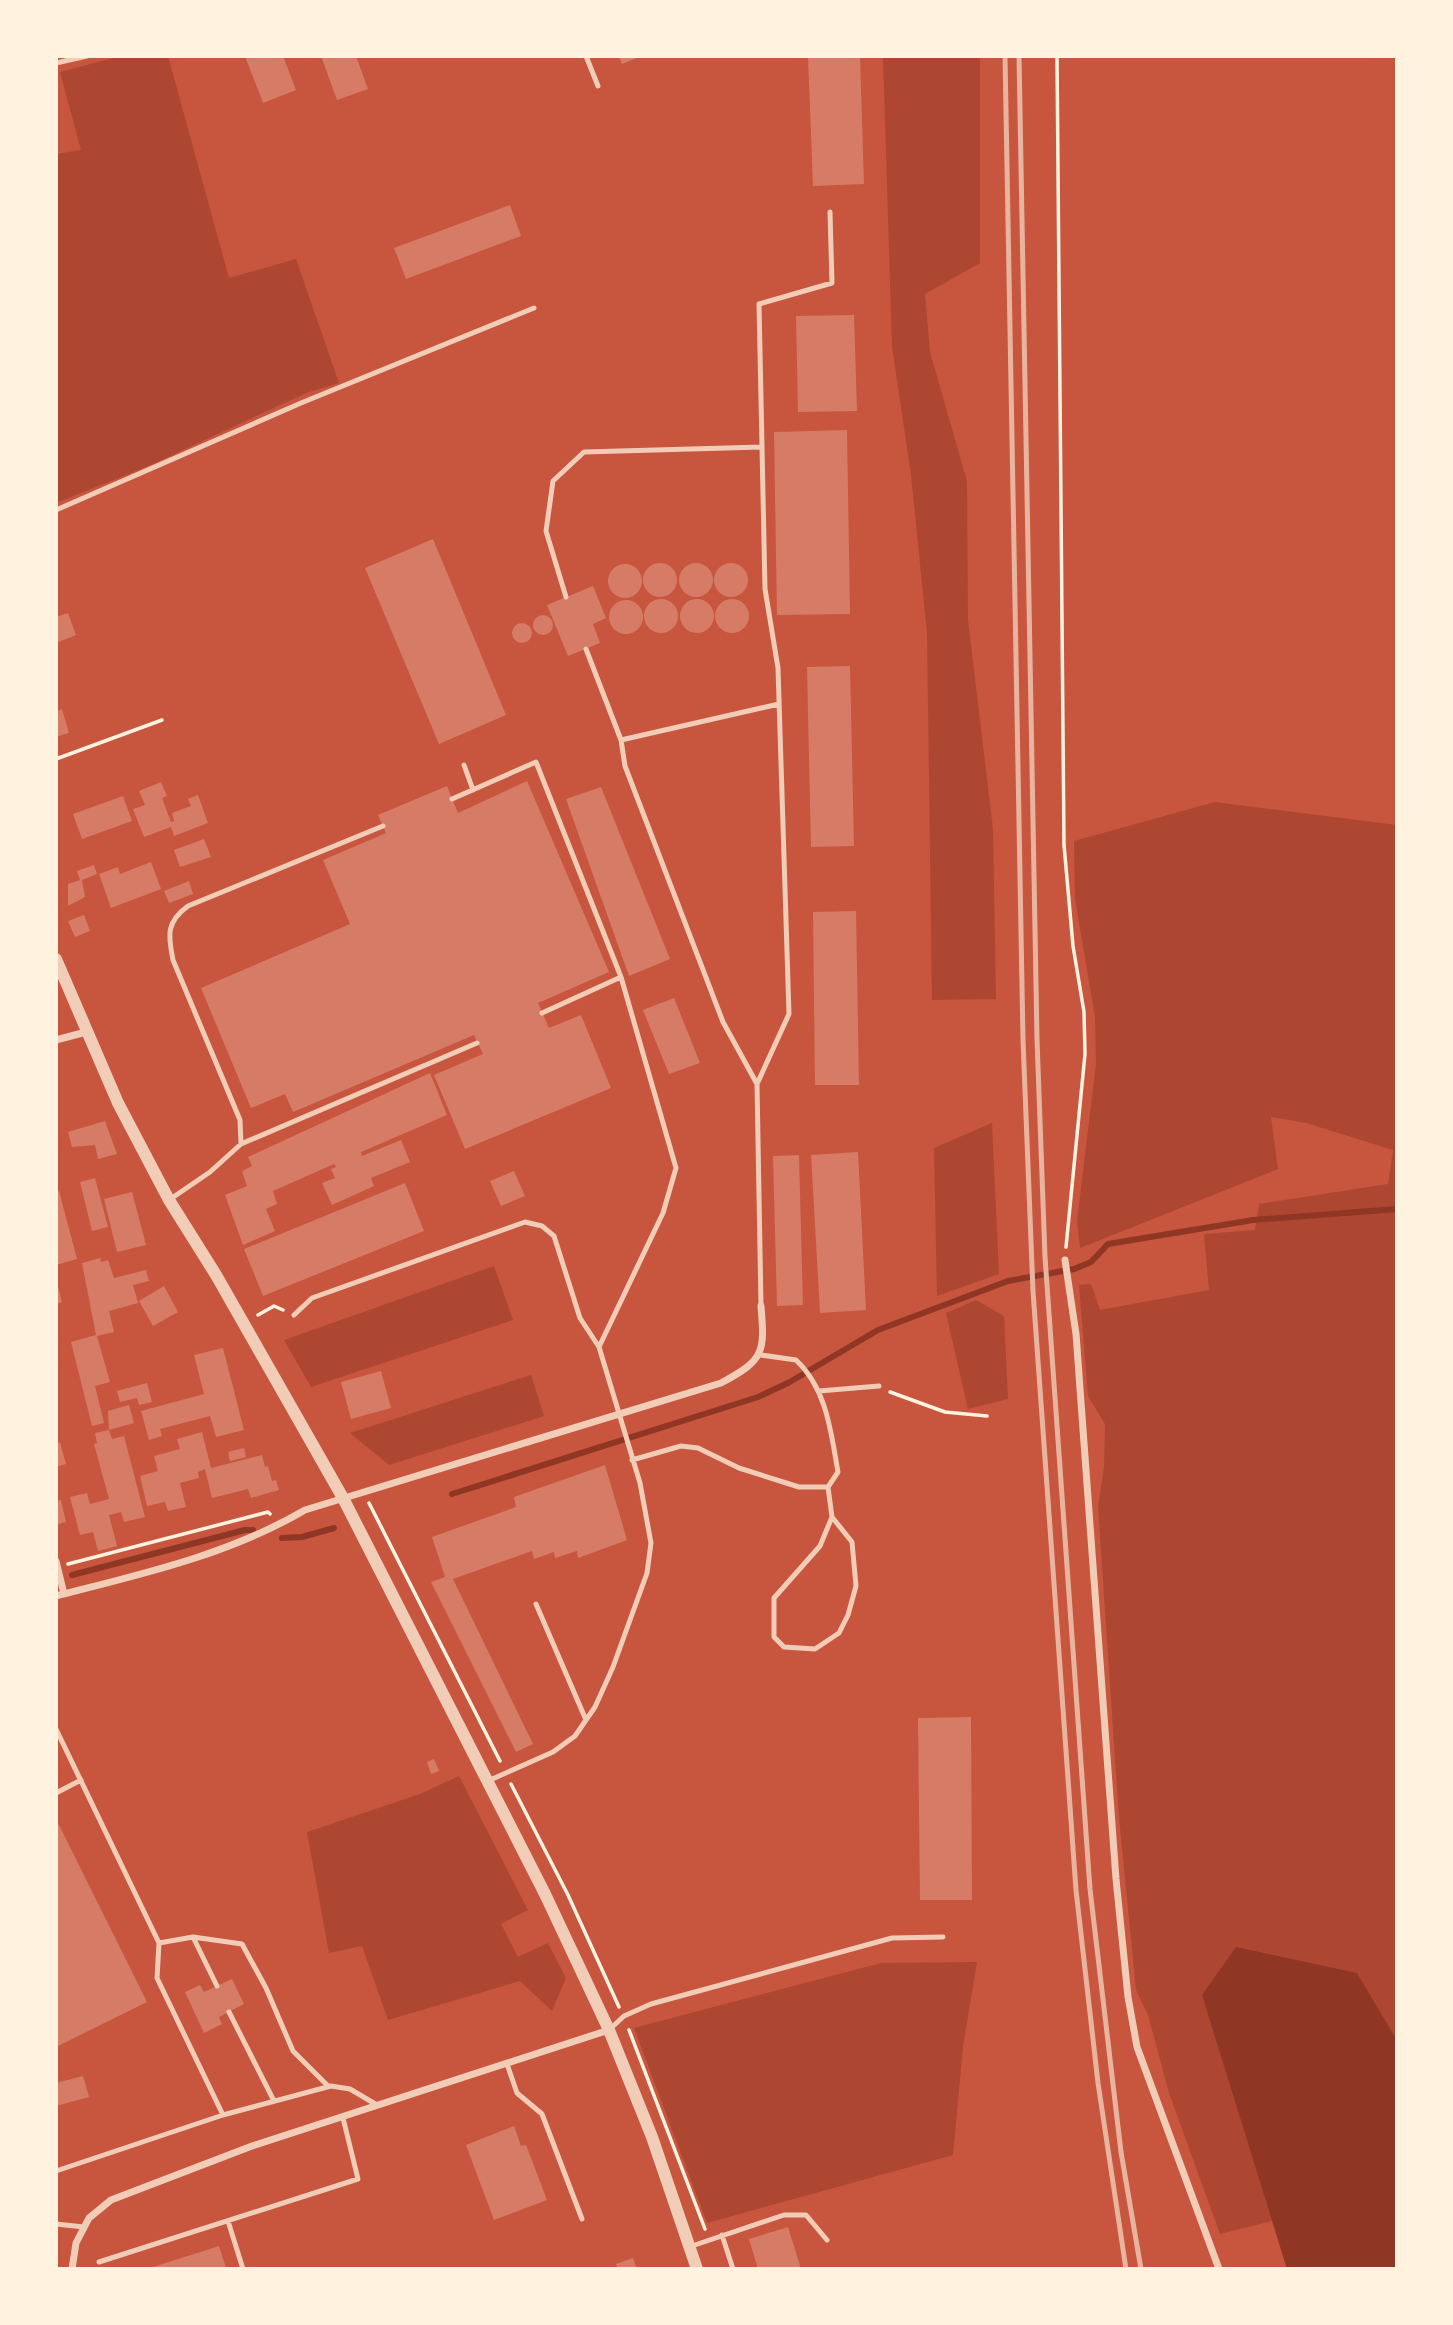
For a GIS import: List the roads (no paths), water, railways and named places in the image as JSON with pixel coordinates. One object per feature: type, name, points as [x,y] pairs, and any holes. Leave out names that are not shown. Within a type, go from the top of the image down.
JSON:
[{"type":"street","points":[[56,959],[118,1103],[169,1200],[216,1275],[343,1498],[490,1780],[609,2030],[652,2137],[696,2269]]},
{"type":"street","points":[[56,1040],[86,1032]]},
{"type":"street","points":[[1065,1259],[1076,1334],[1116,1879],[1128,1997],[1136,2047],[1219,2269]]},
{"type":"street","points":[[57,1564],[60,1595],[209,1555],[258,1536],[305,1510],[722,1383],[748,1369],[761,1355],[761,1306]]},
{"type":"street","points":[[72,2269],[76,2242],[89,2218],[111,2200],[252,2146],[609,2030]]},
{"type":"lane","points":[[56,63],[87,56]]},
{"type":"lane","points":[[586,56],[598,86]]},
{"type":"lane","points":[[761,1306],[757,1084],[789,1014],[778,668],[765,589],[760,304],[832,283],[830,212]]},
{"type":"lane","points":[[56,510],[301,403],[534,308]]},
{"type":"lane","points":[[566,597],[546,531],[553,481],[584,452],[762,447]]},
{"type":"lane","points":[[586,649],[621,740],[625,766],[723,1022],[757,1084]]},
{"type":"lane","points":[[621,740],[779,704]]},
{"type":"lane","points":[[452,799],[536,762],[621,978],[676,1168],[663,1213],[599,1347]]},
{"type":"lane","points":[[464,765],[473,790]]},
{"type":"lane","points":[[241,1144],[240,1120],[173,960],[168,937],[174,916],[188,906],[383,826]]},
{"type":"lane","points":[[542,1013],[621,978]]},
{"type":"lane","points":[[169,1200],[210,1172],[241,1144],[477,1043]]},
{"type":"lane","points":[[294,1315],[312,1298],[525,1222],[542,1226],[554,1236],[580,1318],[599,1347],[648,1513],[650,1559],[613,1667],[586,1720],[565,1745],[490,1780]]},
{"type":"lane","points":[[761,1355],[786,1357],[802,1365],[811,1378],[826,1409],[838,1472],[828,1487],[832,1517],[820,1546],[774,1598],[774,1637],[784,1647],[816,1649],[839,1633],[848,1615],[856,1586],[852,1542],[832,1517]]},
{"type":"lane","points":[[819,1391],[879,1386]]},
{"type":"lane","points":[[632,1460],[681,1446],[689,1447],[739,1468],[799,1487],[828,1487]]},
{"type":"lane","points":[[536,1604],[586,1720]]},
{"type":"lane","points":[[56,1729],[159,1943],[157,1978],[223,2115]]},
{"type":"lane","points":[[56,1793],[81,1780]]},
{"type":"lane","points":[[159,1943],[193,1937],[242,1944],[266,1988],[293,2051],[328,2086]]},
{"type":"lane","points":[[193,1937],[217,1986]]},
{"type":"lane","points":[[609,2030],[624,2017],[651,2004],[892,1938],[943,1937]]},
{"type":"lane","points":[[229,2012],[274,2101]]},
{"type":"lane","points":[[507,2064],[517,2093],[542,2114],[582,2219]]},
{"type":"lane","points":[[56,2171],[223,2115],[328,2086],[350,2089],[380,2106]]},
{"type":"lane","points":[[99,2262],[358,2179],[343,2118]]},
{"type":"lane","points":[[689,2247],[784,2215],[806,2215],[827,2240]]},
{"type":"lane","points":[[228,2221],[243,2269]]},
{"type":"lane","points":[[56,2224],[84,2227]]},
{"type":"lane","points":[[722,2235],[733,2269]]},
{"type":"waterway","points":[[452,1494],[758,1397],[788,1383],[878,1330],[1008,1281],[1074,1269],[1091,1262],[1108,1244],[1253,1220],[1397,1209]]},
{"type":"waterway","points":[[282,1538],[302,1537],[334,1528]]},
{"type":"waterway","points":[[72,1575],[253,1530]]},
{"type":"railway","points":[[1005,56],[1023,1040],[1033,1291],[1076,1890],[1098,2083],[1126,2269]]},
{"type":"railway","points":[[1019,56],[1037,1039],[1045,1257],[1090,1889],[1121,2152],[1141,2269]]}]
